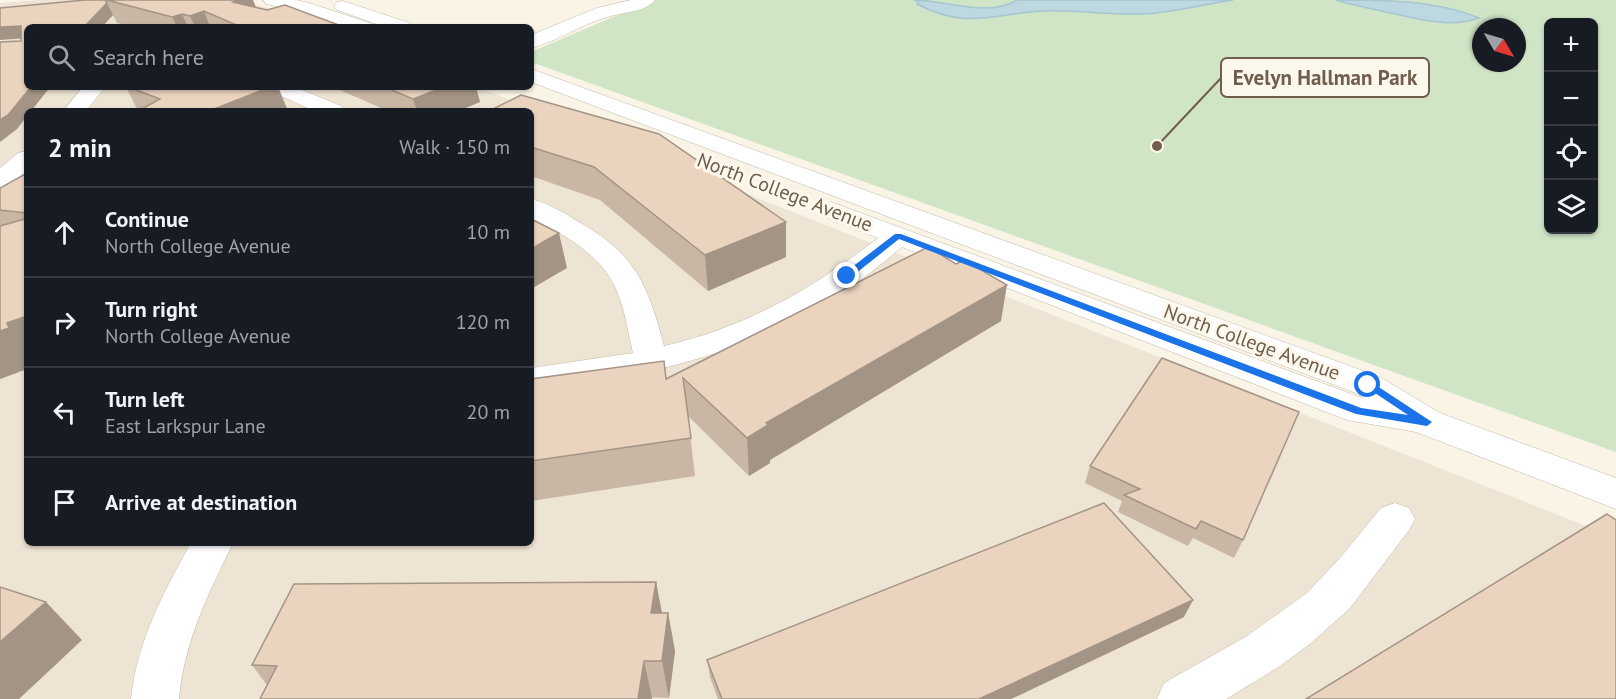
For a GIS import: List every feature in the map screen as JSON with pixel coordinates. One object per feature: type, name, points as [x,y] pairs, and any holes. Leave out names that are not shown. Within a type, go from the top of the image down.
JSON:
[{"type":"street","points":[[272,0],[309,8],[354,24]]},
{"type":"street","points":[[324,0],[394,24]]},
{"type":"street","points":[[603,12],[619,0]]},
{"type":"street","points":[[534,41],[603,12],[632,6],[646,0]]},
{"type":"street","name":"North College Avenue","points":[[534,76],[1368,385],[1427,422],[1616,494]]},
{"type":"street","points":[[76,108],[92,90]]},
{"type":"street","points":[[284,90],[326,108]]},
{"type":"street","name":"North College Avenue","points":[[525,90],[898,236],[1360,411],[1427,422]]},
{"type":"street","points":[[0,181],[24,161]]},
{"type":"street","points":[[534,209],[580,232],[609,256],[631,289],[652,361]]},
{"type":"street","points":[[534,380],[652,361],[697,349],[776,318],[814,298],[898,236]]},
{"type":"street","points":[[1181,699],[1256,656],[1311,617],[1352,575],[1395,519]]},
{"type":"street","points":[[155,699],[156,681],[174,618],[210,546]]},
{"type":"shaded area","points":[[41,0],[236,0],[296,15],[318,24],[24,24],[24,90],[485,90],[530,108],[24,108],[24,546],[534,546],[534,110],[1616,538],[1616,699],[0,699],[0,3]]},
{"type":"green space","points":[[653,0],[1616,0],[1616,452],[534,63],[534,51]]},
{"type":"water","points":[[914,0],[993,8],[1017,0],[1233,0],[1142,14],[1042,11],[965,18],[934,12],[917,4],[919,2]]},
{"type":"water","points":[[1336,0],[1428,4],[1479,18],[1444,23]]},
{"type":"building","points":[[85,0],[105,0],[107,3],[87,24],[24,24],[24,90],[29,90],[8,115],[0,120],[0,42],[21,41],[21,26],[0,27],[0,8]]},
{"type":"building","points":[[107,0],[238,0],[233,2],[267,10],[285,5],[336,24],[234,24],[204,11],[190,16],[182,14],[172,17]]},
{"type":"building","points":[[136,90],[262,90],[217,108],[144,108],[160,99]]},
{"type":"building","points":[[392,90],[436,90],[413,99]]},
{"type":"building","points":[[521,95],[659,134],[786,222],[705,255],[594,167],[534,148],[534,108],[495,108]]},
{"type":"building","points":[[24,175],[24,213],[0,210],[0,188]]},
{"type":"building","points":[[24,219],[24,317],[7,323],[9,328],[0,331],[0,226]]},
{"type":"building","points":[[534,220],[559,233],[534,247]]},
{"type":"building","points":[[928,247],[956,264],[964,260],[1007,285],[766,423],[768,425],[747,438],[683,378],[691,438],[534,461],[534,379],[664,361],[666,379]]},
{"type":"building","points":[[1162,358],[1299,412],[1243,540],[1201,521],[1196,529],[1124,495],[1140,489],[1090,466]]},
{"type":"building","points":[[1104,503],[1193,600],[979,699],[722,699],[707,660]]},
{"type":"building","points":[[1607,514],[1616,520],[1616,699],[1306,699]]},
{"type":"building","points":[[656,582],[651,613],[668,613],[662,661],[644,661],[638,699],[260,699],[277,666],[252,665],[294,584]]},
{"type":"building","points":[[0,587],[46,602],[0,642]]},
{"type":"place","name":"Evelyn Hallman Park","points":[[1157,146]]},
{"type":"route","points":[[847,276],[898,236],[1360,411],[1427,422],[1368,385]]}]
